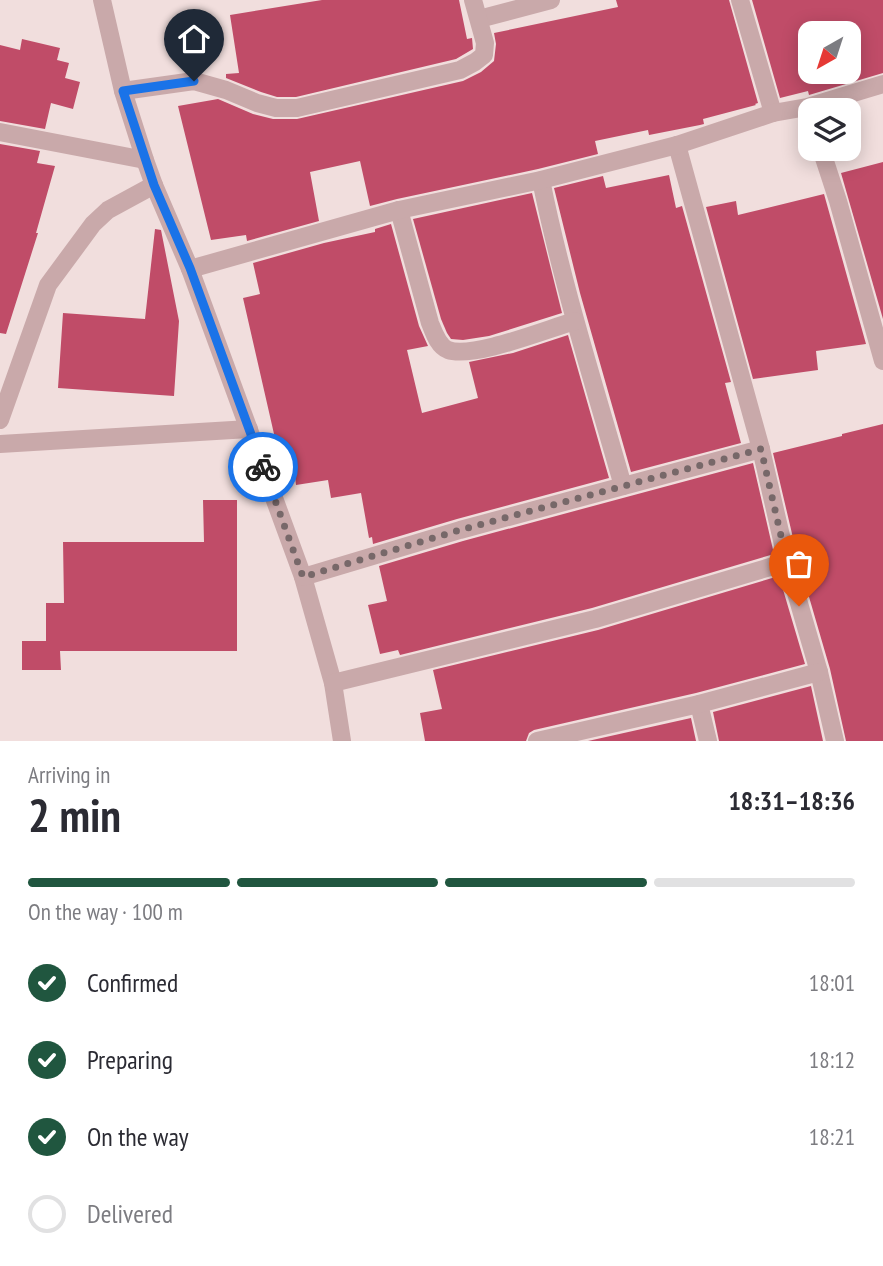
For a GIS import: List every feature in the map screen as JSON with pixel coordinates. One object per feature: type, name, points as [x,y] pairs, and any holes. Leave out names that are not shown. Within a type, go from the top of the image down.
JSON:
[{"type":"street","points":[[102,0],[123,91],[145,160],[190,268],[303,577],[333,683],[342,741]]},
{"type":"street","points":[[123,91],[194,81],[276,108],[297,108],[460,70],[484,55],[485,43],[474,0]]},
{"type":"street","points":[[479,19],[551,0]]},
{"type":"street","points":[[740,0],[773,113]]},
{"type":"street","points":[[843,98],[883,83]]},
{"type":"street","points":[[190,268],[399,210],[541,180],[677,145],[773,113],[798,112]]},
{"type":"street","points":[[0,132],[145,160]]},
{"type":"street","points":[[677,145],[761,449],[787,562],[835,741]]},
{"type":"street","points":[[825,161],[883,360]]},
{"type":"street","points":[[541,180],[575,321],[623,486]]},
{"type":"street","points":[[0,420],[48,285],[93,224],[108,210],[154,185]]},
{"type":"street","points":[[399,210],[430,323],[437,340],[445,349],[459,352],[479,351],[575,321]]},
{"type":"street","points":[[0,444],[249,429]]},
{"type":"street","points":[[303,577],[460,530],[761,449]]},
{"type":"street","points":[[333,683],[595,618],[787,562]]},
{"type":"street","points":[[537,741],[570,737],[818,672]]},
{"type":"street","points":[[699,704],[708,741]]},
{"type":"building","points":[[322,0],[459,0],[467,39],[472,38],[473,49],[456,59],[296,97],[277,97],[226,78],[226,74],[239,73],[230,15]]},
{"type":"building","points":[[616,0],[729,0],[758,103],[703,119],[704,124],[700,125],[649,135],[648,130],[595,141],[598,154],[370,206],[360,161],[310,172],[319,221],[247,241],[246,235],[211,240],[178,106],[218,99],[253,114],[273,119],[297,119],[463,81],[481,72],[494,61],[494,33],[618,7]]},
{"type":"building","points":[[752,0],[883,0],[883,73],[861,80],[861,21],[798,21],[798,84],[846,84],[809,95],[808,91],[780,98]]},
{"type":"building","points":[[22,39],[60,48],[57,60],[69,63],[65,78],[80,82],[73,109],[51,103],[45,129],[0,121],[0,45],[20,50]]},
{"type":"building","points":[[0,144],[40,151],[37,163],[55,166],[38,233],[6,334],[0,333]]},
{"type":"building","points":[[883,162],[883,319],[841,173]]},
{"type":"building","points":[[669,175],[676,208],[682,206],[731,382],[725,383],[741,443],[631,472],[580,293],[554,188],[603,176],[606,188]]},
{"type":"building","points":[[532,193],[562,313],[489,336],[451,339],[441,319],[413,219]]},
{"type":"building","points":[[824,194],[866,344],[816,351],[818,370],[753,379],[706,207],[736,201],[738,215]]},
{"type":"building","points":[[391,224],[419,326],[428,346],[407,350],[422,413],[478,398],[469,362],[513,353],[568,335],[609,478],[373,544],[372,537],[369,538],[361,493],[331,498],[328,480],[296,485],[294,467],[282,469],[243,298],[260,294],[253,263],[375,232],[375,229]]},
{"type":"building","points":[[155,229],[161,230],[179,321],[174,396],[58,388],[63,313],[145,319]]},
{"type":"building","points":[[883,424],[883,741],[846,741],[830,669],[798,559],[773,453]]},
{"type":"building","points":[[753,463],[774,554],[592,608],[400,655],[398,650],[380,654],[368,605],[387,601],[379,566]]},
{"type":"building","points":[[203,500],[237,500],[237,651],[60,651],[61,670],[22,670],[22,641],[46,641],[46,603],[64,603],[63,542],[204,542]]},
{"type":"building","points":[[779,576],[805,664],[696,693],[534,730],[529,733],[526,741],[425,741],[420,713],[442,709],[433,670],[598,630]]},
{"type":"building","points":[[811,686],[823,741],[719,741],[713,712]]},
{"type":"building","points":[[691,718],[696,741],[588,741]]},
{"type":"way so far","points":[[263,467],[303,577],[460,530],[761,449],[799,606]]},
{"type":"route","points":[[194,81],[123,91],[154,185],[190,268],[263,467]]}]
